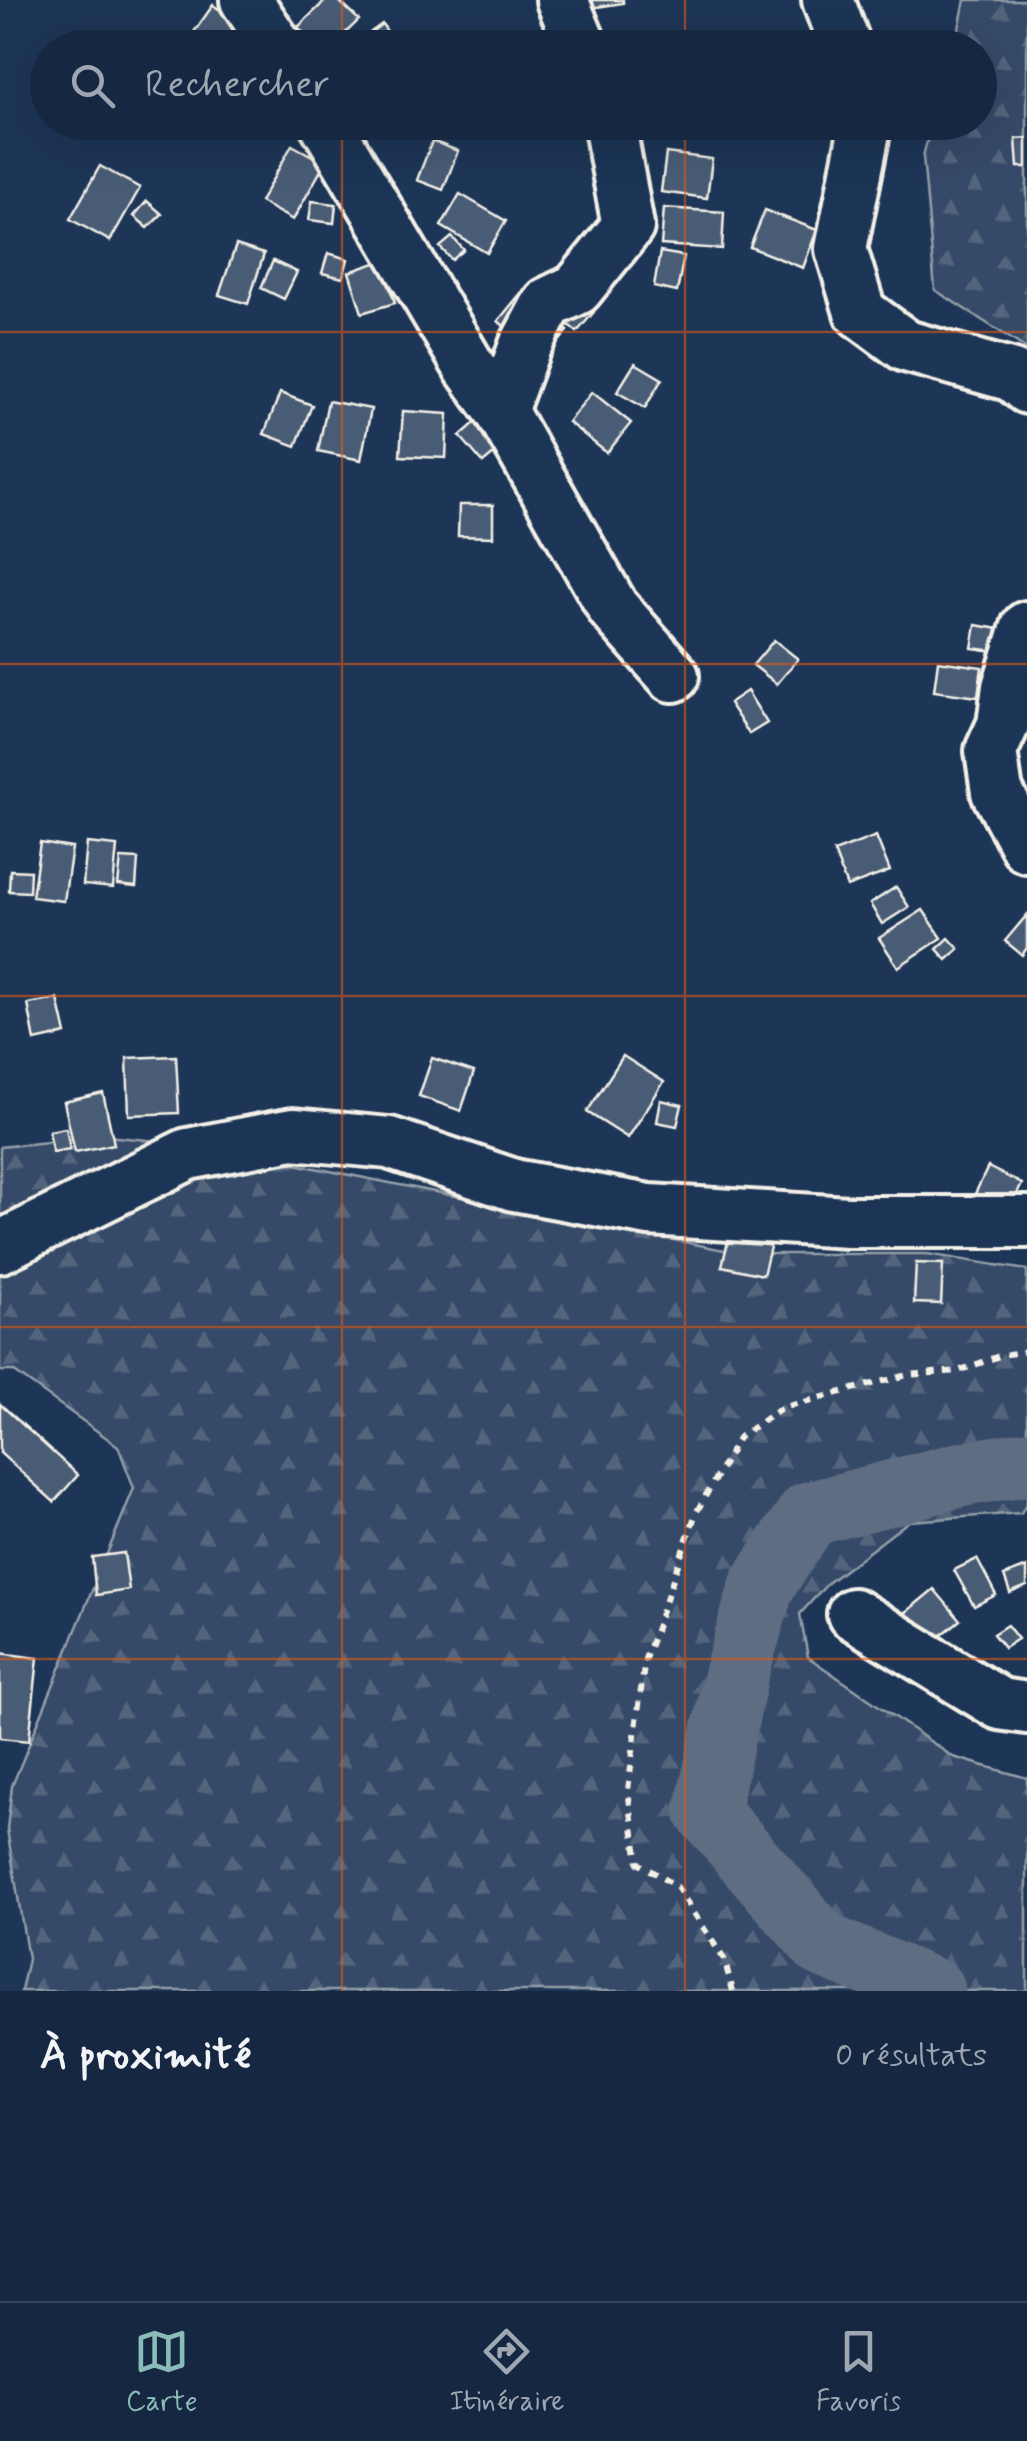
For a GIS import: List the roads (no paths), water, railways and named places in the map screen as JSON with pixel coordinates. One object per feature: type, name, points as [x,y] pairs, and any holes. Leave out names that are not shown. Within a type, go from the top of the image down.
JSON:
[{"type":"street","points":[[246,0],[266,30]]},
{"type":"street","points":[[562,0],[574,30]]},
{"type":"street","points":[[828,0],[839,30]]},
{"type":"street","points":[[336,140],[460,352],[501,411],[613,608],[673,676]]},
{"type":"street","points":[[501,411],[525,346],[548,304],[577,289],[628,226],[612,140]]},
{"type":"street","points":[[862,140],[841,249],[860,312],[906,346],[1013,376],[1027,388]]},
{"type":"street","points":[[1027,627],[1008,687],[1003,725],[991,751],[997,792],[1027,848]]},
{"type":"street","points":[[0,1247],[188,1154],[294,1134],[389,1143],[514,1186],[649,1210],[848,1222],[1027,1222]]},
{"type":"street","points":[[852,1614],[1000,1704],[1027,1708]]},
{"type":"waterway","points":[[933,1991],[822,1944],[707,1811],[736,1674],[762,1586],[809,1514],[959,1475],[1027,1463]]}]
